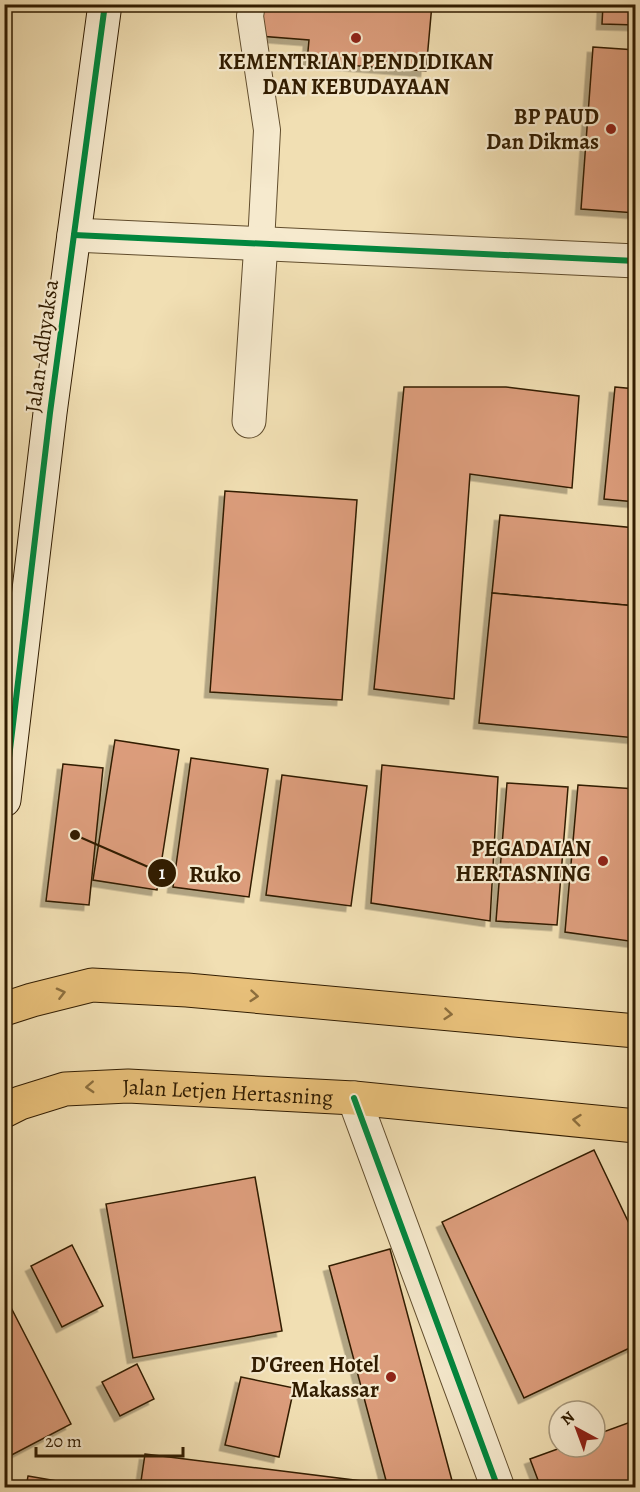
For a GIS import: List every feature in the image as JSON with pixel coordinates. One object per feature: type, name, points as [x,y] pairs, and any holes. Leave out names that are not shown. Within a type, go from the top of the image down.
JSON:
[{"type":"main road","points":[[4,1010],[32,1000],[92,985],[187,990],[636,1031]]},
{"type":"main road","name":"Jalan Letjen Hertasning","points":[[4,1112],[20,1103],[65,1089],[128,1086],[354,1098],[636,1126]]},
{"type":"street","name":"Jalan Adhyaksa","points":[[4,800],[50,413],[105,4]]},
{"type":"street","points":[[74,235],[636,261]]},
{"type":"street","points":[[249,420],[261,243]]},
{"type":"street","points":[[354,1098],[498,1488]]},
{"type":"lane","points":[[252,4],[250,16],[267,130],[261,243]]},
{"type":"building","name":"KEMENTRIAN PENDIDIKAN DAN KEBUDAYAAN","points":[[262,4],[432,4],[426,71],[307,62],[309,40],[259,36]]},
{"type":"building","points":[[603,4],[636,4],[636,25],[602,24]]},
{"type":"building","name":"BP PAUD Dan Dikmas","points":[[593,47],[636,50],[636,213],[581,209]]},
{"type":"building","points":[[404,387],[506,387],[579,396],[572,488],[470,474],[454,699],[374,689]]},
{"type":"building","points":[[615,387],[636,389],[636,502],[604,499]]},
{"type":"building","points":[[225,491],[357,500],[342,700],[210,692]]},
{"type":"building","points":[[500,515],[636,528],[636,606],[492,593]]},
{"type":"building","points":[[492,593],[636,606],[636,738],[479,723]]},
{"type":"building","points":[[115,740],[179,750],[157,890],[93,880]]},
{"type":"building","points":[[191,758],[268,769],[249,897],[173,887]]},
{"type":"building","points":[[63,764],[103,768],[89,905],[46,901]]},
{"type":"building","points":[[382,765],[498,777],[490,921],[371,903]]},
{"type":"building","points":[[282,775],[367,786],[351,906],[266,895]]},
{"type":"building","points":[[507,783],[568,787],[557,925],[496,921]]},
{"type":"building","name":"PEGADAIAN HERTASNING","points":[[578,785],[636,789],[636,942],[565,932]]},
{"type":"building","points":[[594,1150],[636,1238],[636,1345],[524,1398],[442,1222]]},
{"type":"building","points":[[255,1177],[282,1331],[133,1358],[106,1204]]},
{"type":"building","points":[[72,1245],[103,1306],[62,1327],[31,1266]]},
{"type":"building","name":"D'Green Hotel Makassar","points":[[390,1249],[454,1488],[388,1488],[329,1266]]},
{"type":"building","points":[[4,1294],[71,1424],[4,1459]]},
{"type":"building","points":[[137,1364],[154,1399],[120,1416],[102,1382]]},
{"type":"building","points":[[241,1377],[294,1388],[279,1457],[225,1445]]},
{"type":"building","points":[[636,1420],[636,1488],[541,1488],[530,1459],[547,1453],[547,1459],[607,1459],[607,1431]]},
{"type":"building","points":[[145,1454],[370,1482],[370,1488],[140,1488]]},
{"type":"building","points":[[28,1476],[92,1487],[26,1488]]},
{"type":"cycle path","points":[[4,800],[50,413],[105,4]]},
{"type":"cycle path","points":[[74,235],[636,261]]},
{"type":"cycle path","points":[[354,1098],[498,1488]]},
{"type":"place","name":"KEMENTRIAN PENDIDIKAN DAN KEBUDAYAAN","points":[[356,38]]},
{"type":"place","name":"BP PAUD Dan Dikmas","points":[[611,129]]},
{"type":"place","name":"Ruko","points":[[75,835]]},
{"type":"place","name":"PEGADAIAN HERTASNING","points":[[603,861]]},
{"type":"place","name":"D'Green Hotel Makassar","points":[[391,1377]]}]
